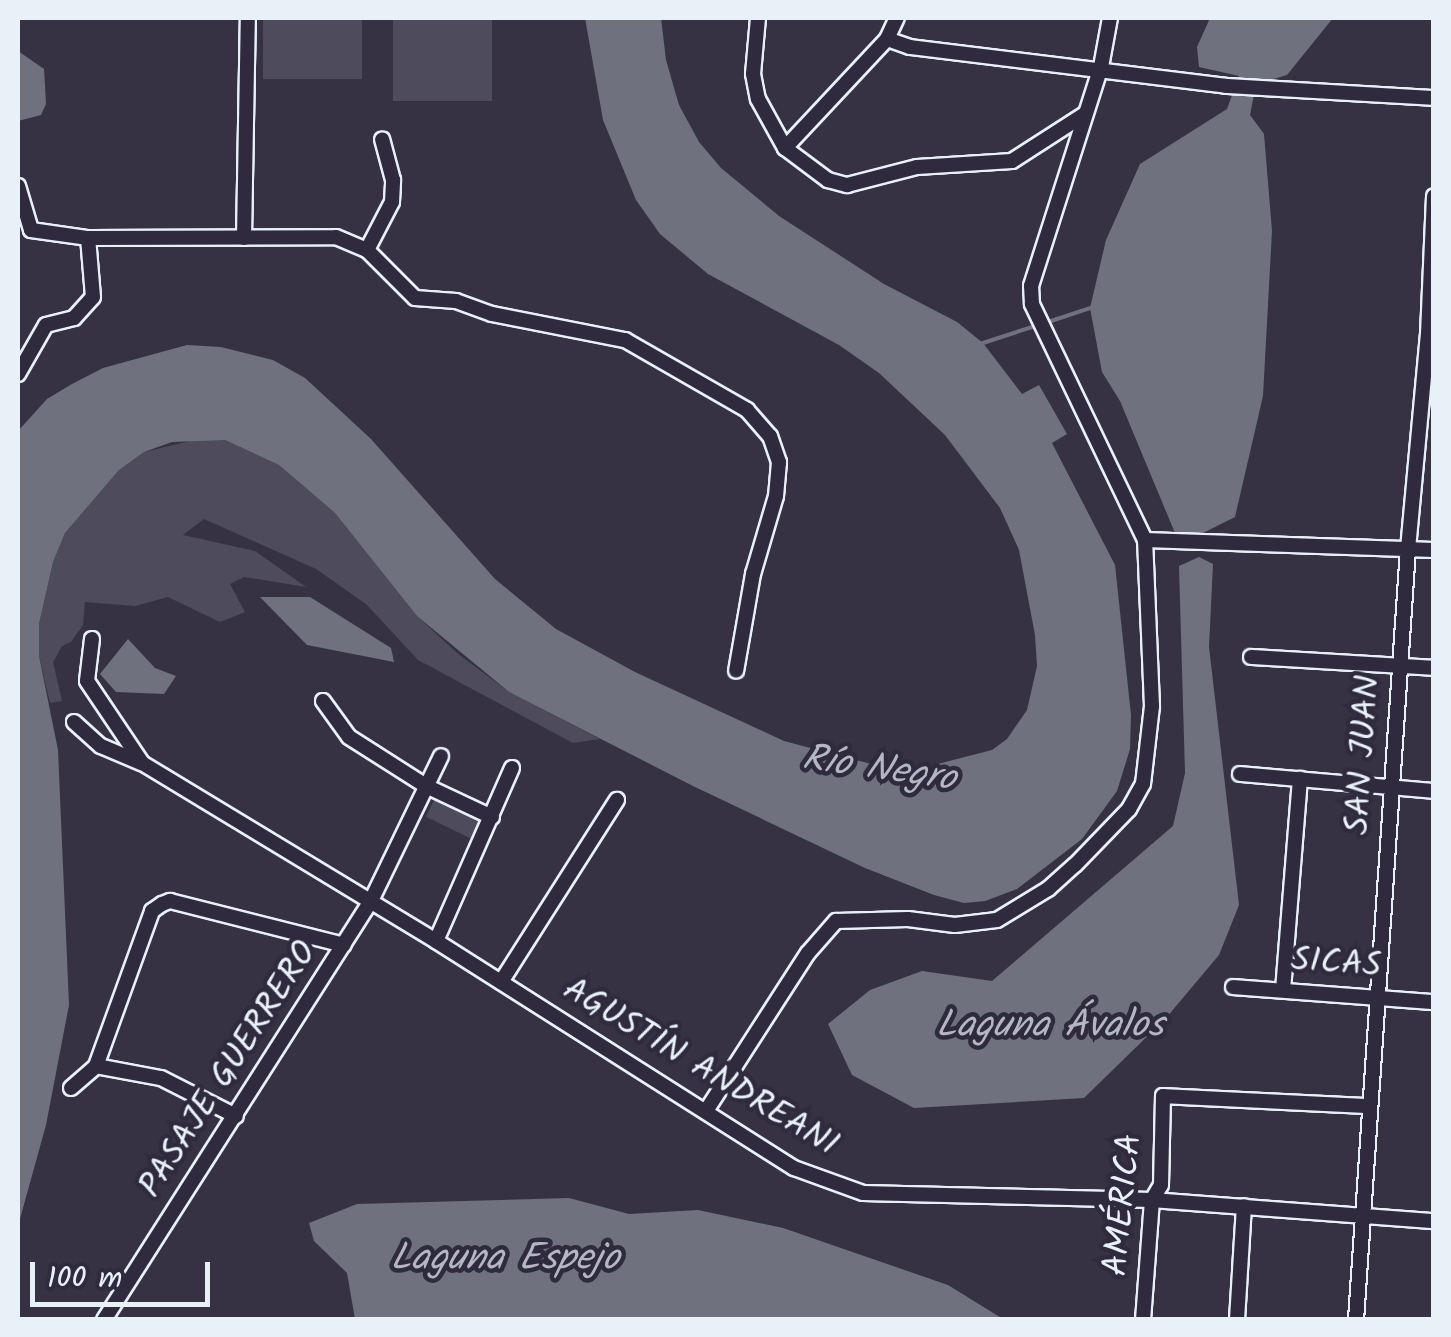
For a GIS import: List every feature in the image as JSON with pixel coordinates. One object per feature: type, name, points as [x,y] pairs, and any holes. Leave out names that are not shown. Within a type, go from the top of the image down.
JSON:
[{"type":"street","points":[[244,238],[248,18]]},
{"type":"street","points":[[758,18],[755,86],[785,148],[828,180],[848,185],[917,167],[1012,161],[1085,114]]},
{"type":"street","points":[[785,148],[888,39],[897,18]]},
{"type":"street","points":[[706,1110],[808,953],[836,921],[908,919],[955,925],[997,920],[1048,889],[1129,809],[1143,784],[1152,706],[1145,540],[1032,304],[1034,272],[1102,67],[1110,18]]},
{"type":"street","points":[[888,39],[929,49],[1102,67],[1226,86],[1434,98]]},
{"type":"street","points":[[367,250],[392,202],[393,180],[382,140]]},
{"type":"street","points":[[18,186],[24,232],[88,238],[336,237],[367,250],[416,298],[456,301],[492,314],[625,340],[747,410],[770,436],[779,462],[776,496],[753,574],[736,671]]},
{"type":"street","name":"SAN JUAN","points":[[1356,1320],[1408,548],[1431,334],[1434,196]]},
{"type":"street","points":[[18,374],[46,325],[74,318],[93,297],[88,238]]},
{"type":"street","points":[[1145,540],[1434,550]]},
{"type":"street","name":"AGUSTÍN ANDREANI","points":[[92,639],[87,681],[142,763],[436,940],[794,1168],[862,1192],[1152,1200],[1434,1221]]},
{"type":"street","points":[[1252,657],[1434,668]]},
{"type":"street","points":[[323,701],[349,737],[426,786],[492,818]]},
{"type":"street","points":[[74,722],[100,746],[142,763]]},
{"type":"street","name":"PASAJE GUERRERO","points":[[104,1320],[370,903],[441,756]]},
{"type":"street","points":[[436,940],[512,768]]},
{"type":"street","points":[[1240,774],[1434,791]]},
{"type":"street","points":[[1283,990],[1300,779]]},
{"type":"street","points":[[501,982],[617,800]]},
{"type":"street","points":[[72,1088],[96,1066],[152,911],[170,901],[344,945]]},
{"type":"street","name":"SICAS","points":[[1233,987],[1434,1002]]},
{"type":"street","points":[[96,1066],[161,1078],[236,1116]]},
{"type":"street","name":"AMÉRICA","points":[[1144,1320],[1152,1200],[1160,1185],[1163,1096],[1369,1106]]},
{"type":"street","points":[[1237,1320],[1244,1206]]},
{"type":"shaded area","points":[[263,18],[362,18],[362,79],[263,79]]},
{"type":"shaded area","points":[[393,18],[492,18],[492,101],[393,101]]},
{"type":"shaded area","points":[[199,439],[225,440],[279,465],[335,513],[417,616],[457,653],[509,692],[600,739],[573,743],[418,660],[366,604],[316,569],[204,519],[183,535],[255,551],[306,587],[244,577],[230,584],[245,612],[220,622],[168,597],[135,606],[85,602],[83,625],[71,642],[62,646],[53,662],[62,701],[50,703],[39,656],[39,624],[53,562],[65,533],[119,470],[144,452]]},
{"type":"shaded area","points":[[436,796],[483,819],[473,839],[426,817]]},
{"type":"water","name":"Río Negro","points":[[585,18],[661,18],[666,60],[679,105],[699,142],[721,168],[779,216],[884,284],[957,322],[983,343],[1022,394],[1039,385],[1067,434],[1052,443],[1115,565],[1131,715],[1130,749],[1117,791],[1082,839],[1017,889],[985,901],[964,903],[934,895],[865,868],[693,786],[509,692],[417,616],[335,513],[279,465],[225,440],[172,442],[144,452],[119,470],[65,533],[53,562],[39,624],[39,656],[58,750],[69,1005],[46,1125],[18,1226],[18,431],[47,399],[103,368],[187,345],[221,347],[273,360],[305,378],[371,439],[495,579],[556,629],[635,672],[784,741],[875,765],[926,767],[992,750],[1007,739],[1027,710],[1037,666],[1035,635],[1019,550],[1000,508],[945,435],[879,373],[839,345],[708,274],[660,234],[636,200],[603,120]]},
{"type":"water","points":[[1210,18],[1333,18],[1287,75],[1256,84],[1250,115],[1264,134],[1272,231],[1263,396],[1235,517],[1197,536],[1175,533],[1120,401],[1102,372],[1090,308],[1106,240],[1140,164],[1227,109],[1239,76],[1199,67],[1197,47]]},
{"type":"water","points":[[18,51],[44,69],[46,104],[41,115],[18,121]]},
{"type":"water","name":"Laguna Ávalos","points":[[1199,557],[1213,564],[1209,647],[1239,905],[1219,955],[1166,1018],[1084,1098],[914,1108],[852,1075],[828,1024],[870,990],[922,971],[992,981],[1173,826],[1185,773],[1179,566]]},
{"type":"water","points":[[260,597],[310,597],[391,648],[394,662],[307,645]]},
{"type":"water","points":[[128,639],[155,668],[176,676],[164,694],[116,692],[100,674]]},
{"type":"water","name":"Laguna Espejo","points":[[569,1198],[629,1214],[698,1210],[783,1228],[948,1285],[1003,1319],[355,1319],[347,1273],[314,1241],[309,1223],[357,1204]]},
{"type":"waterway","points":[[1051,321],[1090,308]]},
{"type":"waterway","points":[[983,343],[1032,327]]}]
